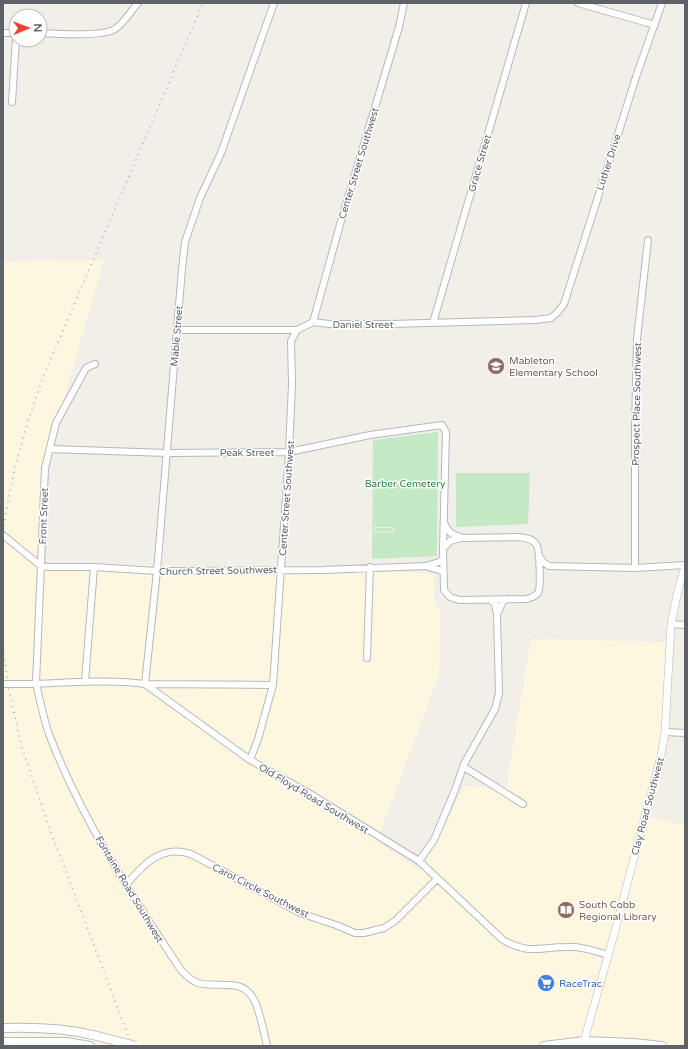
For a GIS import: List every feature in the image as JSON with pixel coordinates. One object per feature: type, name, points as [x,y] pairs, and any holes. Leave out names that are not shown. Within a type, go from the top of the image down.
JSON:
[{"type":"main road","points":[[3,1028],[54,1029],[93,1035],[136,1046]]},
{"type":"main road","points":[[3,1042],[66,1042],[90,1046]]},
{"type":"main road","points":[[544,1046],[634,1043],[662,1046]]},
{"type":"street","points":[[48,33],[94,34],[111,31],[118,26],[138,3]]},
{"type":"street","name":"Mable Street","points":[[145,684],[157,571],[176,330],[185,242],[200,198],[221,153],[274,3]]},
{"type":"street","name":"Center Street Southwest","points":[[313,322],[341,221],[399,27],[404,3]]},
{"type":"street","name":"Grace Street","points":[[433,323],[517,29],[526,3]]},
{"type":"street","points":[[578,3],[655,25]]},
{"type":"street","name":"Luther Drive","points":[[551,318],[564,304],[637,74],[662,3]]},
{"type":"street","points":[[12,102],[15,48]]},
{"type":"street","name":"Prospect Place Southwest","points":[[635,568],[635,428],[637,339],[648,240]]},
{"type":"street","name":"Daniel Street","points":[[313,322],[329,324],[385,324],[535,320],[551,318]]},
{"type":"street","points":[[176,330],[297,330],[313,322]]},
{"type":"street","name":"Center Street Southwest","points":[[250,760],[258,739],[273,685],[289,452],[292,384],[291,341],[297,330]]},
{"type":"street","name":"Front Street","points":[[36,683],[45,468],[56,423],[86,368],[95,364]]},
{"type":"street","name":"Peak Street","points":[[50,450],[167,453],[289,452],[370,435],[442,425],[446,432],[444,521]]},
{"type":"street","points":[[444,521],[447,529],[453,536],[461,538],[529,538],[536,543],[539,578],[538,593],[533,597],[526,599],[459,600],[450,597],[444,590],[444,521]]},
{"type":"street","points":[[3,535],[40,566]]},
{"type":"street","points":[[443,549],[450,541],[461,538]]},
{"type":"street","points":[[538,556],[549,566],[635,568],[685,566]]},
{"type":"street","points":[[426,566],[439,562],[443,559]]},
{"type":"street","name":"Church Street Southwest","points":[[40,566],[94,567],[157,571],[328,570],[370,567],[426,566],[443,572]]},
{"type":"street","points":[[539,578],[549,566]]},
{"type":"street","name":"Clay Road Southwest","points":[[583,1044],[646,815],[666,732],[671,624],[677,594],[685,566]]},
{"type":"street","points":[[85,682],[94,567]]},
{"type":"street","points":[[368,658],[370,567]]},
{"type":"street","points":[[497,615],[502,603],[507,599]]},
{"type":"street","points":[[419,861],[434,840],[447,811],[464,764],[495,709],[499,693],[497,615],[495,604],[490,600]]},
{"type":"street","points":[[671,624],[685,625]]},
{"type":"street","points":[[3,684],[130,682],[145,684],[273,685]]},
{"type":"street","name":"Fontaine Road Southwest","points":[[36,683],[49,732],[78,800],[126,885],[186,976],[198,983],[231,984],[238,986],[243,988],[250,995],[256,1003],[267,1046]]},
{"type":"street","name":"Old Floyd Road Southwest","points":[[145,684],[250,760],[312,795],[419,861],[503,940],[514,946],[530,950],[576,947],[608,955]]},
{"type":"street","points":[[666,732],[685,732]]},
{"type":"street","points":[[464,767],[523,804]]},
{"type":"street","name":"Carol Circle Southwest","points":[[126,885],[140,868],[153,858],[161,854],[180,850],[203,860],[300,913],[355,933],[364,933],[384,928],[395,921],[437,879]]},
{"type":"shaded area","points":[[104,260],[47,457],[44,495],[45,563],[365,569],[434,574],[434,604],[440,610],[439,675],[377,841],[420,871],[442,832],[464,786],[506,789],[531,639],[666,642],[670,732],[652,770],[645,816],[685,826],[685,1046],[3,1046],[3,262]]},
{"type":"green space","name":"Barber Cemetery","points":[[438,432],[437,556],[372,559],[373,440]],"holes":[[[374,527],[393,527],[394,532],[374,533]]]},
{"type":"green space","points":[[456,473],[530,473],[528,524],[456,527]]},
{"type":"green space","points":[[375,528],[392,528],[393,531],[375,532]]},
{"type":"railway","points":[[3,538],[5,517],[18,455],[44,375],[203,3]]},
{"type":"railway","points":[[3,647],[9,691],[22,748],[51,832],[132,1046]]},
{"type":"place","name":"Mableton Elementary School","points":[[496,366]]},
{"type":"place","name":"South Cobb Regional Library","points":[[566,910]]},
{"type":"place","name":"RaceTrac","points":[[546,983]]}]
